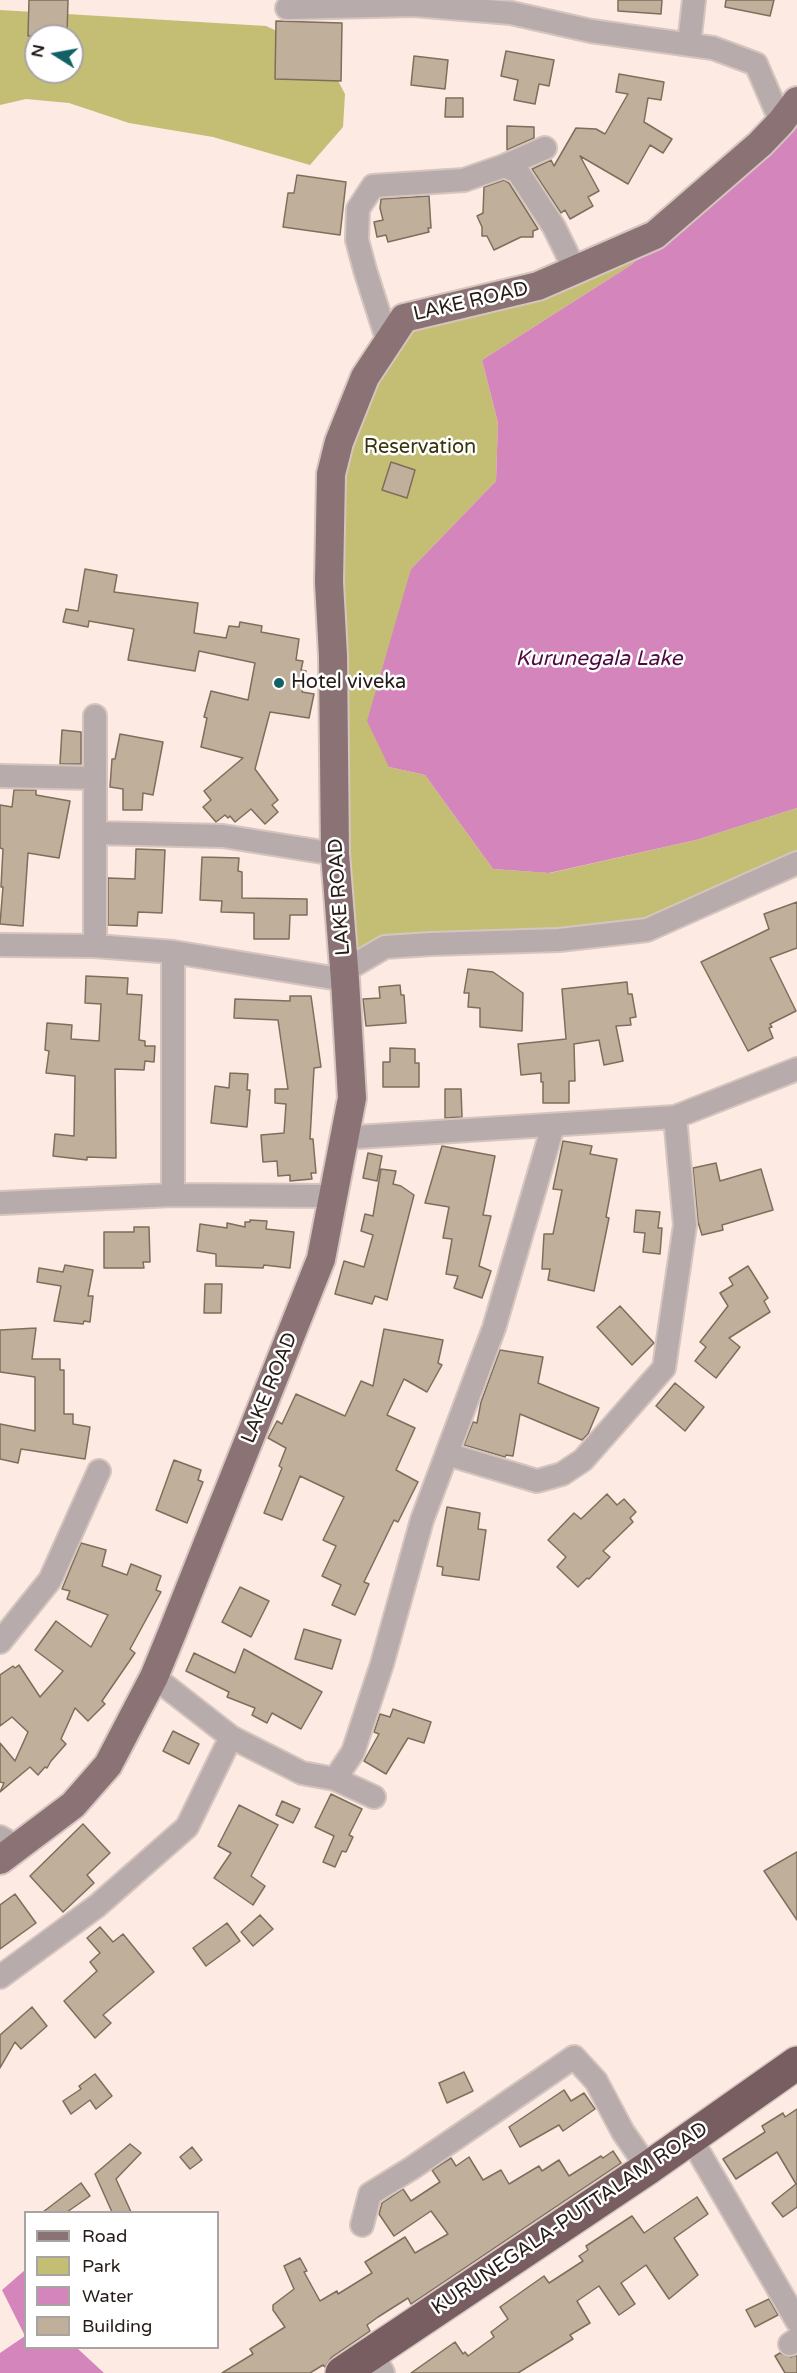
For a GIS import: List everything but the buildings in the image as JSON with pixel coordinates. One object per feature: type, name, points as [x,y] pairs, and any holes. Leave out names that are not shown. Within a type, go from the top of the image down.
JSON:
[{"type":"highway","name":"KURUNEGALA-PUTTALAM ROAD","points":[[342,2373],[378,2363],[690,2137],[797,2063]]},
{"type":"main road","name":"LAKE ROAD","points":[[6,1848],[73,1805],[108,1765],[154,1677],[321,1259],[351,1098],[345,975],[335,854],[334,667],[329,582],[332,474],[339,442],[365,377],[404,318],[538,286],[655,235],[760,144],[789,111]]},
{"type":"street","points":[[689,44],[694,0]]},
{"type":"street","points":[[287,8],[414,5],[511,7],[591,31],[713,48],[756,64],[789,111]]},
{"type":"street","points":[[388,342],[357,240],[358,209],[373,186],[464,180],[545,148]]},
{"type":"street","points":[[504,166],[518,172],[554,227],[575,270]]},
{"type":"street","points":[[95,716],[95,946]]},
{"type":"street","points":[[0,776],[94,778]]},
{"type":"street","points":[[96,833],[222,836],[335,854]]},
{"type":"street","points":[[0,945],[95,946],[173,952],[345,975],[385,947],[559,940],[647,930],[797,863]]},
{"type":"street","points":[[173,952],[173,1195]]},
{"type":"street","points":[[342,1138],[675,1117],[797,1069]]},
{"type":"street","points":[[447,1454],[537,1481],[562,1474],[583,1460],[664,1368],[686,1225],[675,1117]]},
{"type":"street","points":[[335,1779],[352,1752],[382,1664],[422,1520],[494,1328],[553,1126]]},
{"type":"street","points":[[0,1203],[173,1195],[334,1196]]},
{"type":"street","points":[[0,1641],[50,1580],[99,1471]]},
{"type":"street","points":[[154,1677],[231,1737],[302,1773],[335,1779],[374,1797]]},
{"type":"street","points":[[0,1977],[97,1906],[186,1827],[231,1737]]},
{"type":"street","points":[[362,2225],[370,2194],[412,2168],[574,2056],[596,2080],[623,2132],[648,2168]]},
{"type":"street","points":[[690,2137],[797,2321]]},
{"type":"green space","points":[[0,10],[266,26],[323,52],[345,94],[343,127],[310,165],[213,137],[129,123],[69,103],[26,99],[0,105]]},
{"type":"green space","name":"Reservation","points":[[797,120],[631,265],[482,360],[498,423],[496,481],[411,569],[389,767],[425,775],[493,869],[550,873],[696,840],[797,808],[797,863],[647,930],[431,944],[344,971],[331,474],[404,318],[655,235]]},
{"type":"water","name":"Kurunegala Lake","points":[[797,120],[797,808],[696,840],[549,873],[493,869],[425,775],[389,767],[367,721],[411,569],[496,481],[498,423],[482,360],[631,265]]},
{"type":"water","points":[[24,2271],[24,2334],[2,2290]]},
{"type":"water","points":[[24,2337],[24,2349],[78,2349],[104,2373],[0,2373],[0,2353]]},
{"type":"place","name":"Hotel viveka","points":[[279,683]]}]
